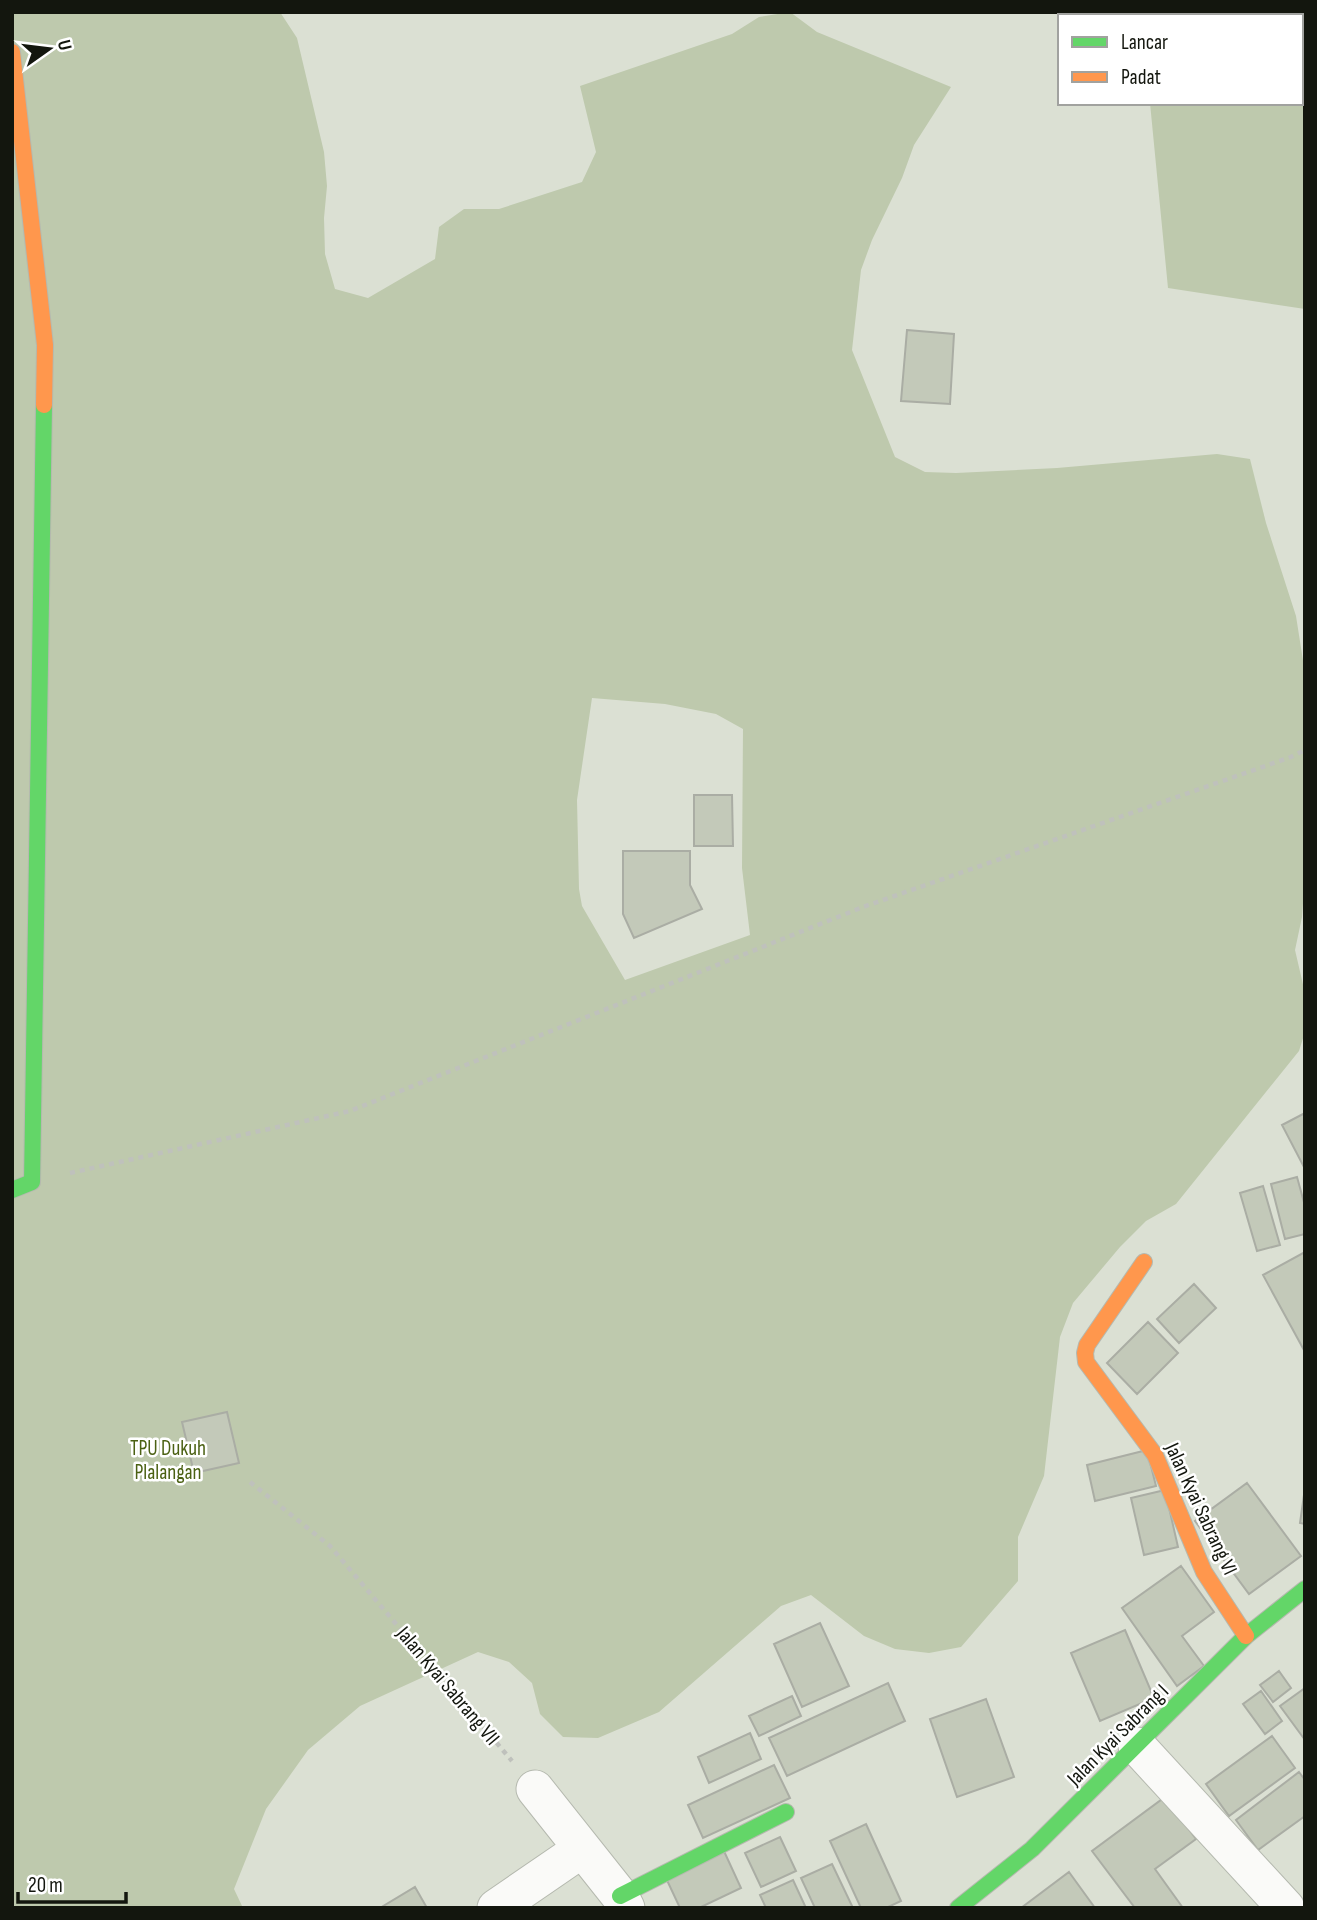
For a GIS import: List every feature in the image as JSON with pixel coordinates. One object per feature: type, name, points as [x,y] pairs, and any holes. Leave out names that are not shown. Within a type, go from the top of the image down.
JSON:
[{"type":"street","points":[[12,52],[45,345],[32,1182],[12,1190]]},
{"type":"street","name":"Jalan Kyai Sabrang VI","points":[[1144,1262],[1087,1345],[1086,1362],[1155,1455],[1204,1572],[1246,1636]]},
{"type":"street","name":"Jalan Kyai Sabrang I","points":[[958,1908],[1032,1849],[1246,1636],[1305,1589]]},
{"type":"street","points":[[1137,1746],[1286,1908]]},
{"type":"street","points":[[535,1789],[623,1902],[786,1812]]},
{"type":"street","points":[[496,1908],[582,1849]]},
{"type":"path","points":[[32,1182],[350,1111],[863,907],[1305,750]]},
{"type":"path","name":"Jalan Kyai Sabrang VII","points":[[250,1482],[330,1546],[535,1789]]},
{"type":"green space","name":"TPU Dukuh Plalangan","points":[[12,12],[280,12],[297,38],[324,152],[327,186],[325,254],[335,289],[368,298],[435,259],[439,227],[464,209],[499,209],[582,182],[596,152],[580,86],[732,34],[759,17],[790,12],[817,32],[951,87],[914,145],[861,270],[852,350],[895,457],[925,472],[956,473],[1057,468],[1217,454],[1250,459],[1266,523],[1296,616],[1304,667],[1305,876],[1302,917],[1295,950],[1305,993],[1305,1032],[1299,1051],[1176,1204],[1146,1221],[1120,1247],[1073,1303],[1060,1337],[1044,1476],[1018,1537],[1018,1581],[961,1647],[929,1653],[895,1649],[864,1636],[811,1595],[781,1606],[659,1712],[598,1738],[563,1737],[540,1714],[532,1683],[509,1662],[478,1652],[360,1706],[308,1750],[266,1809],[234,1889],[243,1908],[12,1908]],"holes":[[[592,698],[665,704],[716,714],[743,729],[742,868],[750,935],[625,980],[582,906],[579,889],[577,800]]]},
{"type":"green space","points":[[1305,12],[1305,309],[1168,288],[1150,105],[1303,105],[1303,14],[1289,14]]},
{"type":"building","points":[[1185,12],[1258,12],[1250,14]]},
{"type":"building","points":[[907,330],[954,334],[950,404],[901,401]]},
{"type":"building","points":[[694,795],[732,795],[733,846],[694,846]]},
{"type":"building","points":[[623,851],[690,851],[690,885],[702,909],[634,938],[623,914]]},
{"type":"building","points":[[1305,1113],[1305,1169],[1282,1125]]},
{"type":"building","points":[[1297,1177],[1305,1206],[1305,1234],[1285,1239],[1271,1184]]},
{"type":"building","points":[[1263,1186],[1280,1245],[1257,1251],[1240,1193]]},
{"type":"building","points":[[1305,1252],[1305,1352],[1263,1275]]},
{"type":"building","points":[[1194,1284],[1216,1308],[1179,1343],[1157,1319]]},
{"type":"building","points":[[1148,1322],[1178,1353],[1137,1394],[1107,1363]]},
{"type":"building","points":[[227,1412],[239,1463],[194,1473],[182,1422]]},
{"type":"building","points":[[1147,1450],[1156,1486],[1095,1501],[1087,1465]]},
{"type":"building","points":[[1247,1483],[1301,1556],[1249,1594],[1195,1521]]},
{"type":"building","points":[[1305,1488],[1305,1524],[1300,1523]]},
{"type":"building","points":[[1165,1490],[1178,1547],[1144,1555],[1131,1498]]},
{"type":"building","points":[[1181,1566],[1214,1612],[1182,1636],[1204,1666],[1177,1686],[1122,1608]]},
{"type":"building","points":[[820,1623],[849,1686],[802,1707],[774,1644]]},
{"type":"building","points":[[1125,1630],[1154,1698],[1100,1721],[1071,1653]]},
{"type":"building","points":[[1279,1671],[1291,1688],[1273,1702],[1260,1685]]},
{"type":"building","points":[[888,1683],[905,1721],[787,1776],[769,1738]]},
{"type":"building","points":[[1305,1688],[1305,1740],[1280,1706]]},
{"type":"building","points":[[1261,1691],[1282,1721],[1265,1734],[1243,1704]]},
{"type":"building","points":[[792,1696],[801,1716],[759,1736],[749,1716]]},
{"type":"building","points":[[986,1699],[1014,1777],[957,1797],[930,1719]]},
{"type":"building","points":[[750,1733],[761,1759],[709,1783],[698,1757]]},
{"type":"building","points":[[1272,1736],[1295,1768],[1229,1816],[1206,1784]]},
{"type":"building","points":[[774,1765],[790,1798],[703,1838],[688,1805]]},
{"type":"building","points":[[1299,1772],[1305,1780],[1305,1816],[1258,1850],[1236,1820]]},
{"type":"building","points":[[1165,1797],[1196,1839],[1155,1869],[1183,1908],[1135,1908],[1092,1851]]},
{"type":"building","points":[[866,1824],[901,1901],[886,1908],[861,1908],[830,1841]]},
{"type":"building","points":[[780,1837],[796,1871],[761,1887],[745,1853]]},
{"type":"building","points":[[723,1849],[741,1888],[699,1908],[680,1908],[665,1876]]},
{"type":"building","points":[[832,1864],[853,1908],[815,1908],[801,1878]]},
{"type":"building","points":[[1069,1872],[1095,1908],[1021,1908]]},
{"type":"building","points":[[793,1880],[806,1908],[766,1908],[760,1895]]},
{"type":"building","points":[[415,1887],[427,1908],[380,1908]]},
{"type":"traffic: fast","points":[[12,1190],[32,1182],[44,405]]},
{"type":"traffic: fast","points":[[958,1908],[1032,1849],[1246,1636],[1305,1589]]},
{"type":"traffic: fast","points":[[620,1896],[786,1812]]},
{"type":"traffic: slow","points":[[12,52],[45,345],[44,405]]},
{"type":"traffic: slow","points":[[1144,1262],[1087,1345],[1086,1362],[1155,1455],[1204,1572],[1246,1636]]}]
